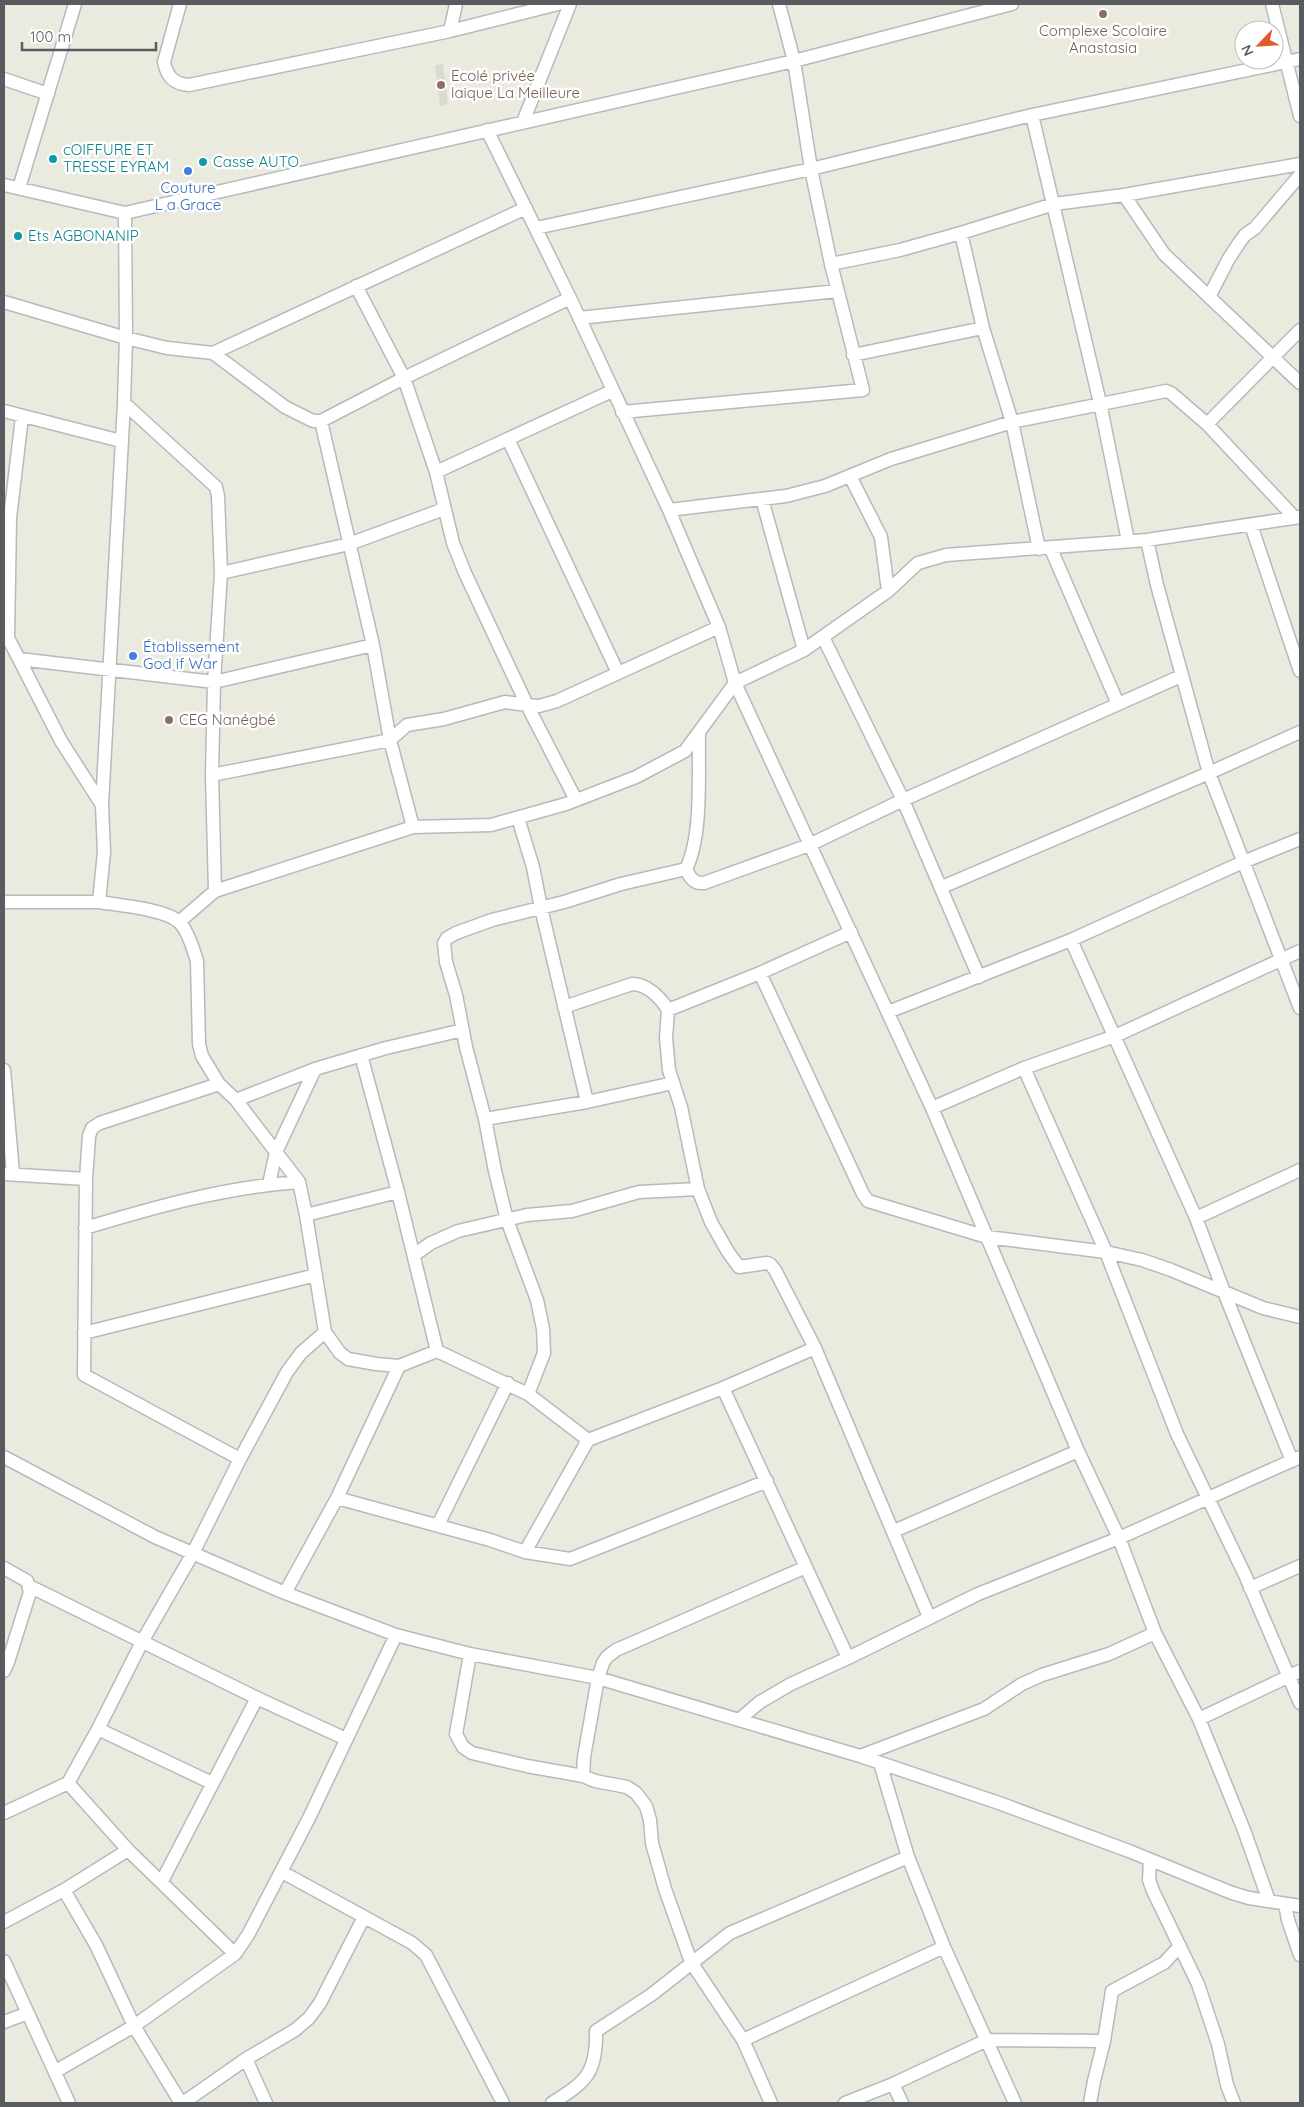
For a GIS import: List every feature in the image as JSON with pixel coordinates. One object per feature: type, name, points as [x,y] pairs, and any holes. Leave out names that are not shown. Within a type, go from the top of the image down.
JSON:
[{"type":"street","points":[[19,188],[75,4]]},
{"type":"street","points":[[180,4],[164,62],[166,71],[171,79],[179,84],[189,85],[450,31],[558,4]]},
{"type":"street","points":[[450,31],[456,4]]},
{"type":"street","points":[[523,122],[570,4]]},
{"type":"street","points":[[622,412],[863,390],[831,264],[811,169],[794,61],[780,4]]},
{"type":"street","points":[[4,185],[124,213],[794,61],[1012,4]]},
{"type":"street","points":[[1272,4],[1300,116]]},
{"type":"street","points":[[536,228],[811,169],[1032,114],[1300,59]]},
{"type":"street","points":[[4,79],[48,94]]},
{"type":"street","points":[[1032,114],[1100,403],[1128,541]]},
{"type":"street","points":[[487,130],[580,318],[612,391],[669,510],[719,627],[735,683],[932,1108],[1078,1451],[1119,1538],[1155,1633],[1199,1719],[1244,1830],[1269,1902]]},
{"type":"street","points":[[831,264],[900,250],[1054,204],[1124,195],[1300,164]]},
{"type":"street","points":[[1209,297],[1239,243],[1255,228],[1300,175]]},
{"type":"street","points":[[1124,195],[1164,254],[1300,383]]},
{"type":"street","points":[[212,353],[526,208]]},
{"type":"street","points":[[99,902],[104,852],[102,805],[124,403],[126,338],[124,213]]},
{"type":"street","points":[[961,233],[983,328],[1012,422],[1045,549],[1118,704]]},
{"type":"street","points":[[356,286],[404,378],[436,472],[453,543],[462,567],[527,705],[576,800]]},
{"type":"street","points":[[580,318],[837,291]]},
{"type":"street","points":[[4,302],[126,338],[168,348],[212,353],[285,407],[313,421],[321,422],[404,378],[570,298]]},
{"type":"street","points":[[854,355],[983,328]]},
{"type":"street","points":[[1207,424],[1300,330]]},
{"type":"street","points":[[436,472],[612,391]]},
{"type":"street","points":[[669,510],[762,500],[825,486],[891,460],[1012,422],[1166,391],[1171,393],[1207,424],[1297,517]]},
{"type":"street","points":[[124,403],[216,487],[218,496],[220,573],[214,682],[212,775],[215,891]]},
{"type":"street","points":[[4,411],[121,441]]},
{"type":"street","points":[[22,417],[7,517],[6,639],[19,659],[61,741],[102,805]]},
{"type":"street","points":[[321,422],[373,645],[390,740],[413,827]]},
{"type":"street","points":[[508,439],[618,673]]},
{"type":"street","points":[[850,476],[881,537],[888,590]]},
{"type":"street","points":[[762,500],[804,650]]},
{"type":"street","points":[[220,573],[349,544],[444,509]]},
{"type":"street","points":[[179,922],[215,891],[413,827],[480,826],[518,818],[576,800],[636,777],[680,755],[699,733],[735,683],[804,650],[888,590],[918,563],[928,559],[946,555],[1147,540],[1297,517]]},
{"type":"street","points":[[1252,525],[1300,671]]},
{"type":"street","points":[[1147,540],[1181,676],[1209,773],[1300,1008]]},
{"type":"street","points":[[212,775],[390,740],[407,725],[444,719],[505,702],[539,706],[557,701],[719,627]]},
{"type":"street","points":[[823,637],[903,800],[942,887],[979,977]]},
{"type":"street","points":[[19,659],[214,682],[373,645]]},
{"type":"street","points":[[686,869],[694,882],[699,884],[809,845],[903,800],[1181,676]]},
{"type":"street","points":[[942,887],[1300,732]]},
{"type":"street","points":[[686,869],[691,858],[695,834],[699,733]]},
{"type":"street","points":[[518,818],[533,867],[587,1102]]},
{"type":"street","points":[[888,1012],[1071,940],[1243,862],[1300,839]]},
{"type":"street","points":[[528,1394],[544,1353],[543,1329],[537,1300],[508,1220],[495,1171],[456,995],[446,962],[444,950],[446,938],[492,920],[541,908],[621,884],[686,869]]},
{"type":"street","points":[[4,902],[99,902],[157,912],[179,922],[193,948],[197,961],[199,1044],[206,1065],[219,1084],[236,1100],[299,1182],[325,1332],[340,1353],[348,1359],[366,1363],[399,1366],[437,1351],[528,1394],[588,1440]]},
{"type":"street","points":[[668,1010],[760,973],[851,932]]},
{"type":"street","points":[[740,1719],[760,1702],[791,1684],[978,1594],[1119,1538],[1296,1459],[1224,1292],[1196,1218],[1071,940]]},
{"type":"street","points":[[932,1108],[1024,1068],[1115,1036],[1281,962],[1300,951]]},
{"type":"street","points":[[760,973],[865,1198],[878,1205],[987,1237],[1106,1252],[1171,1270],[1263,1308],[1300,1318]]},
{"type":"street","points":[[564,1007],[632,984],[640,984],[664,1003],[668,1010],[666,1038],[669,1070],[683,1115],[698,1189],[711,1222],[739,1267],[770,1264],[815,1348],[929,1617]]},
{"type":"street","points":[[236,1100],[315,1069],[361,1055],[463,1030]]},
{"type":"street","points":[[361,1055],[398,1192],[437,1351]]},
{"type":"street","points":[[1024,1068],[1106,1252],[1177,1434],[1250,1588],[1295,1673],[1300,1703]]},
{"type":"street","points":[[269,1184],[276,1152],[315,1069]]},
{"type":"street","points":[[4,1070],[8,1174],[86,1179]]},
{"type":"street","points":[[485,1119],[587,1102],[674,1083]]},
{"type":"street","points":[[219,1084],[100,1123],[92,1128],[89,1136],[86,1179],[84,1375],[240,1459]]},
{"type":"street","points":[[1196,1218],[1300,1170]]},
{"type":"street","points":[[85,1228],[193,1197],[269,1184],[299,1182]]},
{"type":"street","points":[[414,1255],[431,1243],[458,1231],[527,1215],[572,1211],[639,1192],[698,1189]]},
{"type":"street","points":[[306,1214],[398,1192]]},
{"type":"street","points":[[84,1333],[316,1275]]},
{"type":"street","points":[[4,1812],[68,1783],[143,1640],[193,1553],[240,1459],[287,1372],[301,1353],[325,1332]]},
{"type":"street","points":[[525,1552],[588,1440],[723,1388],[815,1348]]},
{"type":"street","points":[[285,1593],[337,1498],[399,1366]]},
{"type":"street","points":[[438,1525],[508,1383]]},
{"type":"street","points":[[723,1388],[848,1658]]},
{"type":"street","points":[[894,1531],[1078,1451]]},
{"type":"street","points":[[4,1458],[155,1537],[285,1593],[396,1636],[470,1654],[598,1678],[740,1719],[860,1756],[1000,1803],[1150,1860],[1213,1887],[1249,1898],[1300,1906]]},
{"type":"street","points":[[337,1498],[438,1525],[525,1552],[563,1560],[575,1558],[767,1481]]},
{"type":"street","points":[[1250,1588],[1300,1566]]},
{"type":"street","points":[[582,1776],[598,1678],[603,1663],[616,1650],[806,1567]]},
{"type":"street","points":[[4,1568],[22,1578],[29,1586],[143,1640],[257,1698],[346,1739]]},
{"type":"street","points":[[4,1670],[30,1592],[29,1586]]},
{"type":"street","points":[[860,1756],[984,1709],[1022,1684],[1042,1675],[1109,1654],[1155,1633]]},
{"type":"street","points":[[56,2070],[134,2026],[235,1954],[248,1935],[282,1872],[396,1636]]},
{"type":"street","points":[[470,1654],[456,1734],[462,1747],[472,1753],[627,1787],[636,1793],[646,1806],[650,1820],[652,1843],[665,1888],[691,1962],[743,2040],[771,2103]]},
{"type":"street","points":[[1199,1719],[1295,1673]]},
{"type":"street","points":[[162,1880],[257,1698]]},
{"type":"street","points":[[98,1729],[212,1783]]},
{"type":"street","points":[[880,1763],[908,1857],[944,1947],[1015,2103]]},
{"type":"street","points":[[68,1783],[128,1850],[162,1880],[235,1954]]},
{"type":"street","points":[[4,1922],[64,1890],[128,1850]]},
{"type":"street","points":[[552,2103],[578,2086],[591,2069],[595,2062],[596,2031],[651,1994],[730,1933],[908,1857]]},
{"type":"street","points":[[1150,1860],[1149,1880],[1198,1984],[1218,2044],[1227,2085],[1234,2103]]},
{"type":"street","points":[[282,1872],[412,1943],[426,1955],[503,2103]]},
{"type":"street","points":[[64,1890],[96,1945],[134,2026],[182,2103],[295,2030],[309,2018],[320,2004],[364,1917]]},
{"type":"street","points":[[1285,1904],[1288,1920],[1300,1955]]},
{"type":"street","points":[[1090,2103],[1104,2041],[1112,1991],[1164,1963],[1180,1946]]},
{"type":"street","points":[[743,2040],[944,1947]]},
{"type":"street","points":[[4,1961],[56,2070],[69,2103]]},
{"type":"street","points":[[4,2022],[28,2013]]},
{"type":"street","points":[[845,2103],[893,2084],[987,2040],[1104,2041]]},
{"type":"street","points":[[246,2060],[266,2103]]},
{"type":"street","points":[[893,2084],[902,2103]]},
{"type":"shaded area","name":"Ecolé privée laique La Meilleure","points":[[443,63],[448,104],[440,106],[435,66]]},
{"type":"place","name":"Complexe Scolaire Anastasia","points":[[1103,14]]},
{"type":"place","name":"Ecolé privée laique La Meilleure","points":[[441,85]]},
{"type":"place","name":"cOIFFURE ET TRESSE EYRAM","points":[[53,159]]},
{"type":"place","name":"Casse AUTO","points":[[203,162]]},
{"type":"place","name":"Couture L a Grace","points":[[188,171]]},
{"type":"place","name":"Ets AGBONANIP","points":[[18,236]]},
{"type":"place","name":"Établissement God if War","points":[[133,656]]},
{"type":"place","name":"CEG Nanégbé","points":[[169,720]]}]
